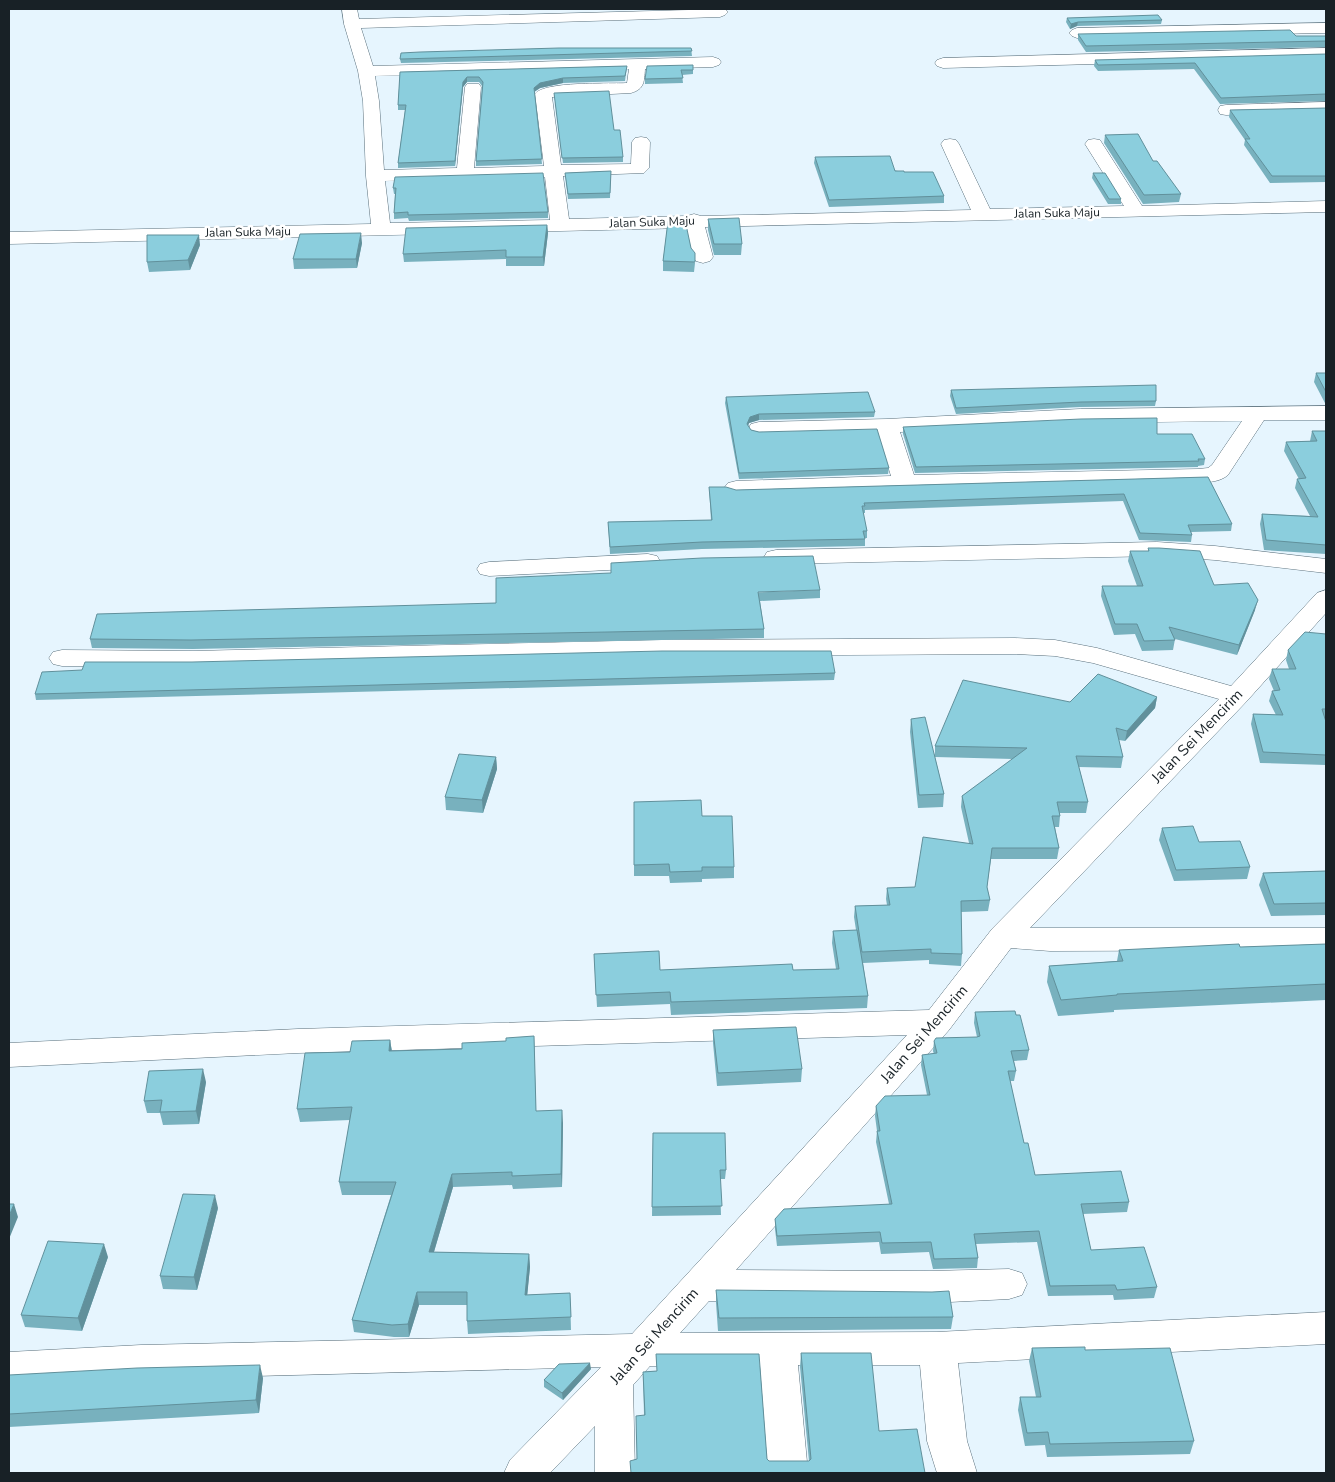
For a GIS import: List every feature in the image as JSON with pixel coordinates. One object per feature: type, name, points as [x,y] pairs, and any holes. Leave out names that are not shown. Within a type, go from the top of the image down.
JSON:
[{"type":"street","points":[[382,230],[375,176],[371,101],[366,71],[351,17],[720,12]]},
{"type":"street","points":[[1077,33],[1326,28]]},
{"type":"street","points":[[943,63],[1326,53]]},
{"type":"street","points":[[366,71],[713,62]]},
{"type":"street","points":[[560,224],[543,94],[553,91],[631,88],[635,86],[638,64]]},
{"type":"street","points":[[465,174],[473,87]]},
{"type":"street","points":[[1226,110],[1326,106]]},
{"type":"street","points":[[375,176],[638,169],[640,168],[641,142]]},
{"type":"street","points":[[950,144],[983,215]]},
{"type":"street","points":[[1094,144],[1136,211]]},
{"type":"street","name":"Jalan Suka Maju","points":[[9,238],[382,230],[694,220],[1326,207]]},
{"type":"street","points":[[694,220],[703,257]]},
{"type":"street","points":[[759,429],[887,426],[1080,416],[1326,413]]},
{"type":"street","points":[[736,488],[905,482],[1198,476],[1215,474],[1220,470],[1257,414]]},
{"type":"street","points":[[887,426],[905,482]]},
{"type":"street","points":[[751,557],[1158,549],[1215,553],[1326,566]]},
{"type":"street","points":[[488,569],[673,560]]},
{"type":"street","name":"Jalan Sei Mencirim","points":[[524,1473],[614,1380],[938,1022],[1003,937],[1237,696],[1326,598]]},
{"type":"street","points":[[62,658],[194,660],[662,648],[1016,646],[1055,648],[1097,656],[1237,696]]},
{"type":"street","points":[[1003,937],[1050,940],[1326,938]]},
{"type":"street","points":[[9,1056],[298,1041],[938,1022]]},
{"type":"street","points":[[700,1285],[930,1287],[1009,1284]]},
{"type":"street","points":[[9,1369],[141,1362],[640,1350],[937,1348],[1326,1328]]},
{"type":"street","points":[[778,1348],[788,1473]]},
{"type":"street","points":[[937,1348],[947,1441],[957,1473]]},
{"type":"street","points":[[614,1380],[615,1473]]},
{"type":"building","points":[[1158,15],[1162,20],[1078,22],[1071,24],[1067,18]]},
{"type":"building","points":[[1290,30],[1296,36],[1326,36],[1326,41],[1086,46],[1078,34]]},
{"type":"building","points":[[559,48],[691,48],[692,51],[400,59],[401,53]]},
{"type":"building","points":[[1326,54],[1326,94],[1221,98],[1195,63],[1098,65],[1095,60]]},
{"type":"building","points":[[693,65],[693,70],[681,70],[683,78],[645,79],[647,66]]},
{"type":"building","points":[[627,66],[625,76],[563,78],[540,83],[534,88],[542,159],[476,161],[483,82],[479,77],[467,77],[463,82],[455,161],[398,163],[406,105],[398,105],[400,72]]},
{"type":"building","points":[[609,91],[614,130],[620,130],[623,157],[562,158],[554,93]]},
{"type":"building","points":[[1326,108],[1326,176],[1272,176],[1245,139],[1250,139],[1230,110]]},
{"type":"building","points":[[1138,134],[1153,161],[1157,161],[1181,194],[1144,195],[1105,135]]},
{"type":"building","points":[[890,156],[895,171],[933,172],[944,196],[829,200],[815,157]]},
{"type":"building","points":[[611,171],[610,193],[568,194],[565,173]]},
{"type":"building","points":[[543,173],[548,212],[408,215],[408,212],[394,213],[396,188],[393,188],[395,177]]},
{"type":"building","points":[[1093,173],[1105,173],[1121,199],[1109,199]]},
{"type":"building","points":[[739,218],[742,244],[714,244],[708,219]]},
{"type":"building","points":[[685,220],[691,248],[695,253],[695,262],[663,261],[668,221]]},
{"type":"building","points":[[547,225],[543,257],[506,257],[506,250],[403,254],[406,228]]},
{"type":"building","points":[[361,233],[356,259],[293,259],[300,234]]},
{"type":"building","points":[[147,235],[199,235],[188,260],[147,262]]},
{"type":"building","points":[[1316,373],[1326,373],[1326,392]]},
{"type":"building","points":[[1156,385],[1156,401],[1081,402],[956,408],[951,390]]},
{"type":"building","points":[[868,392],[875,412],[759,414],[750,417],[747,424],[751,430],[759,432],[877,429],[889,468],[739,473],[726,397]]},
{"type":"building","points":[[1157,418],[1157,434],[1192,434],[1205,459],[1198,459],[1199,461],[916,467],[903,427],[1081,419]]},
{"type":"building","points":[[1312,431],[1326,431],[1326,545],[1266,540],[1262,514],[1318,517],[1297,479],[1306,478],[1286,442],[1317,441]]},
{"type":"building","points":[[1208,477],[1232,524],[1188,525],[1192,535],[1140,533],[1124,494],[864,503],[865,506],[862,506],[867,531],[863,531],[865,539],[702,542],[610,547],[608,522],[712,520],[709,487],[726,487],[736,490]]},
{"type":"building","points":[[1148,548],[1200,551],[1214,585],[1248,583],[1258,600],[1239,645],[1169,627],[1175,640],[1144,641],[1137,624],[1115,624],[1102,586],[1143,586],[1130,551],[1149,551]]},
{"type":"building","points":[[813,556],[820,590],[758,592],[764,629],[191,640],[90,639],[97,614],[496,603],[496,578],[611,573],[611,563],[702,558]]},
{"type":"building","points":[[1305,632],[1326,634],[1326,709],[1322,709],[1326,722],[1326,755],[1263,752],[1253,714],[1283,715],[1272,691],[1280,690],[1272,669],[1296,669],[1288,650]]},
{"type":"building","points":[[662,651],[831,651],[835,673],[35,694],[42,672],[82,670],[85,662],[192,662]]},
{"type":"building","points":[[1098,674],[1157,697],[1127,731],[1116,728],[1123,757],[1076,756],[1088,802],[1057,802],[1060,816],[1052,816],[1059,848],[992,848],[987,887],[990,900],[961,901],[962,954],[931,953],[931,949],[862,952],[855,906],[890,905],[887,888],[915,887],[923,837],[973,844],[962,796],[1027,748],[935,746],[963,680],[1070,702]]},
{"type":"building","points":[[925,717],[944,794],[919,795],[911,719]]},
{"type":"building","points":[[459,754],[496,757],[482,800],[445,797]]},
{"type":"building","points":[[701,800],[702,816],[732,816],[734,867],[702,867],[702,871],[670,872],[669,864],[634,865],[634,802]]},
{"type":"building","points":[[1193,826],[1199,842],[1240,841],[1250,867],[1176,870],[1162,828]]},
{"type":"building","points":[[1326,871],[1326,903],[1274,904],[1263,873]]},
{"type":"building","points":[[857,930],[868,996],[671,1002],[670,992],[596,995],[594,954],[659,951],[660,970],[792,964],[793,970],[839,969],[833,931]]},
{"type":"building","points":[[1239,944],[1240,947],[1326,944],[1326,984],[1117,994],[1061,1000],[1049,966],[1123,961],[1119,950]]},
{"type":"building","points":[[1015,1011],[1016,1015],[1020,1015],[1029,1050],[1011,1051],[1016,1071],[1008,1071],[1024,1143],[1028,1143],[1035,1175],[1121,1171],[1129,1202],[1081,1204],[1091,1250],[1144,1247],[1157,1287],[1117,1290],[1115,1285],[1050,1286],[1039,1231],[974,1234],[978,1258],[934,1259],[931,1242],[882,1243],[880,1232],[777,1236],[775,1219],[784,1209],[892,1204],[877,1131],[880,1131],[876,1106],[885,1096],[930,1095],[922,1055],[937,1053],[934,1041],[936,1038],[980,1036],[975,1012]]},
{"type":"building","points":[[796,1027],[802,1069],[718,1073],[713,1030]]},
{"type":"building","points":[[534,1036],[536,1111],[562,1110],[561,1174],[512,1176],[512,1172],[452,1174],[429,1252],[529,1254],[525,1295],[570,1293],[571,1317],[467,1321],[467,1292],[417,1292],[408,1324],[392,1325],[352,1320],[396,1182],[339,1182],[352,1107],[297,1109],[305,1053],[350,1052],[352,1041],[390,1040],[389,1051],[462,1049],[462,1043],[506,1041],[506,1038]]},
{"type":"building","points":[[203,1069],[196,1111],[160,1112],[162,1100],[144,1101],[149,1071]]},
{"type":"building","points":[[653,1133],[725,1133],[726,1170],[720,1170],[722,1206],[652,1207]]},
{"type":"building","points":[[183,1194],[215,1195],[194,1277],[160,1276]]},
{"type":"building","points":[[9,1204],[14,1204],[9,1216]]},
{"type":"building","points":[[48,1241],[104,1244],[78,1318],[21,1315]]},
{"type":"building","points":[[716,1290],[949,1291],[953,1317],[719,1318]]},
{"type":"building","points":[[1085,1347],[1085,1350],[1170,1348],[1194,1441],[1050,1444],[1048,1432],[1027,1433],[1020,1397],[1041,1397],[1032,1348]]},
{"type":"building","points":[[801,1353],[871,1353],[879,1431],[917,1429],[925,1473],[631,1473],[630,1461],[637,1459],[636,1416],[645,1415],[643,1372],[657,1371],[656,1354],[759,1354],[767,1459],[769,1461],[809,1461],[811,1459]]},
{"type":"building","points":[[590,1363],[562,1393],[544,1380],[559,1364]]},
{"type":"building","points":[[260,1365],[256,1400],[9,1414],[9,1375],[137,1368]]}]
